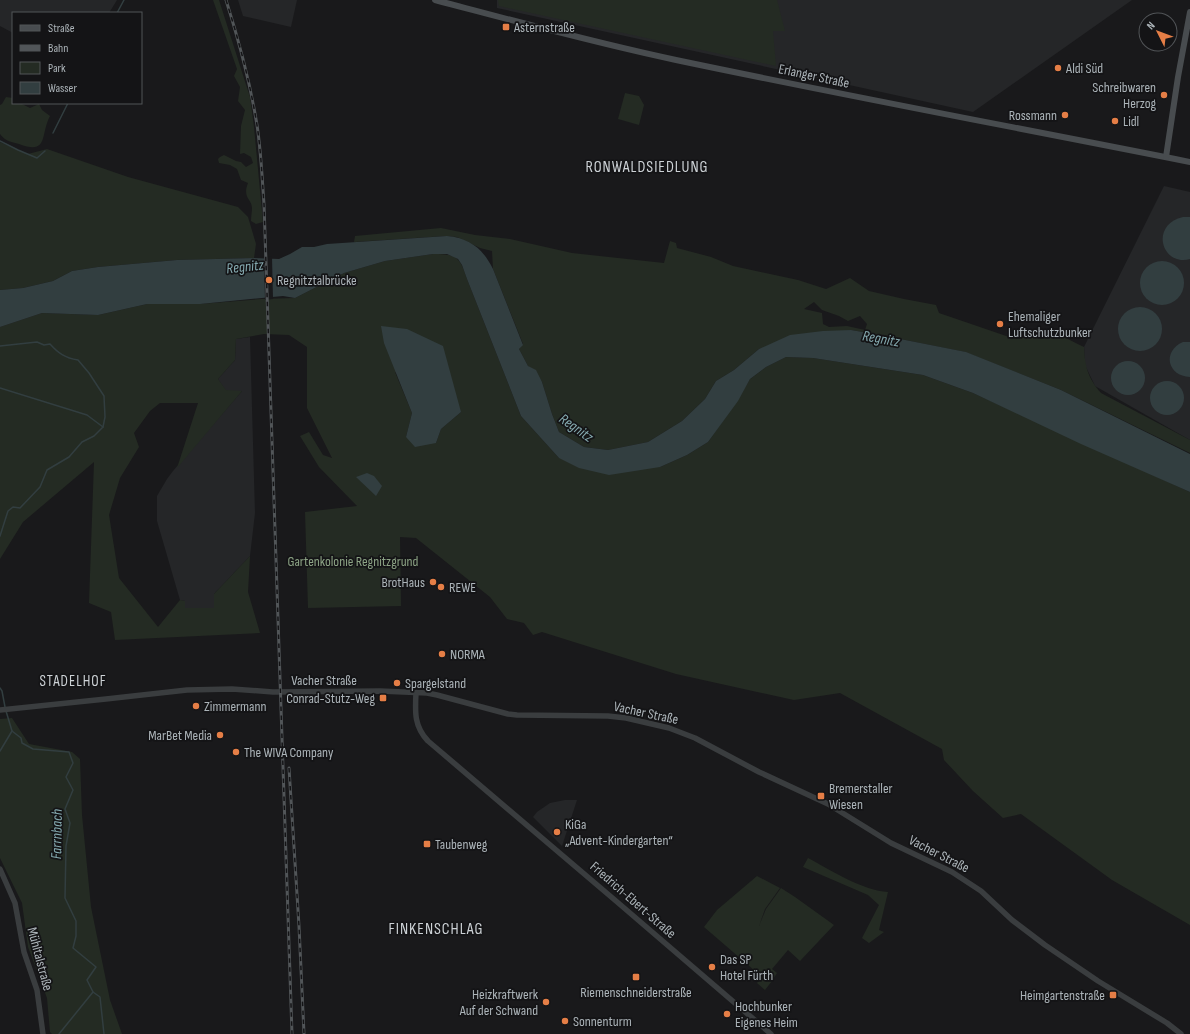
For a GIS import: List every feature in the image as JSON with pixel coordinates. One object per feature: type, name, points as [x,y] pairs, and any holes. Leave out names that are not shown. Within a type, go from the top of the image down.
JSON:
[{"type":"main road","name":"Erlanger Straße","points":[[435,0],[566,34],[676,60],[1052,136],[1190,162]]},
{"type":"main road","points":[[1166,157],[1178,77],[1190,12]]},
{"type":"street","name":"Vacher Straße","points":[[1,710],[187,690],[232,689],[273,692],[380,691],[449,697],[487,709],[517,715],[608,716],[626,718],[669,728],[695,738],[759,772],[823,802],[891,843],[957,875],[981,891],[1012,920],[1045,945],[1098,981],[1167,1023],[1181,1034]]},
{"type":"street","name":"Friedrich-Ebert-Straße","points":[[416,693],[416,722],[428,741],[616,900],[770,1034]]},
{"type":"street","name":"Mühltalstraße","points":[[0,869],[15,904],[24,952],[37,990],[43,1034]]},
{"type":"shaded area","points":[[0,0],[117,0],[110,12],[12,12],[12,32],[0,26]]},
{"type":"shaded area","points":[[238,0],[297,0],[291,27],[243,16]]},
{"type":"shaded area","points":[[497,0],[1132,0],[973,112],[497,8]]},
{"type":"shaded area","points":[[1164,186],[1190,192],[1190,440],[1095,386],[1085,365],[1084,347]]},
{"type":"shaded area","points":[[250,337],[255,513],[250,556],[214,594],[214,609],[185,608],[185,601],[180,600],[157,521],[157,496],[173,471],[242,391],[226,391],[218,379],[235,360],[236,339]]},
{"type":"shaded area","name":"KiGa „Advent-Kindergarten“","points":[[565,800],[577,800],[562,846],[533,817],[537,812],[550,803]]},
{"type":"green space","points":[[213,0],[219,0],[250,97],[263,222],[256,224],[251,221],[252,205],[246,192],[248,183],[241,180],[237,169],[230,165],[219,163],[218,159],[224,155],[241,162],[246,167],[253,163],[251,157],[244,153],[240,154],[241,126],[245,110],[238,101],[240,87],[234,76],[237,69]]},
{"type":"green space","points":[[498,0],[777,0],[785,31],[773,31],[776,66],[499,6]]},
{"type":"green space","points":[[625,93],[639,96],[644,105],[639,125],[618,119]]},
{"type":"green space","points":[[6,97],[12,98],[12,104],[22,104],[30,108],[39,104],[42,110],[50,116],[42,141],[39,145],[29,147],[13,143],[6,140],[0,134],[0,105]]},
{"type":"green space","points":[[0,142],[28,154],[47,149],[128,177],[238,207],[248,217],[256,244],[254,258],[177,260],[98,267],[72,271],[53,281],[23,288],[0,290]]},
{"type":"green space","points":[[441,228],[475,235],[510,239],[572,253],[664,263],[670,241],[676,243],[677,248],[711,257],[733,266],[798,280],[826,289],[850,278],[869,291],[936,305],[939,313],[1012,338],[1031,338],[1037,334],[1050,333],[1064,337],[1084,347],[1085,361],[1088,372],[1101,393],[1190,440],[1190,453],[1061,390],[965,352],[851,330],[759,349],[734,370],[716,381],[705,399],[682,421],[648,442],[608,450],[584,447],[559,432],[542,382],[528,366],[519,349],[523,344],[493,269],[492,251],[480,248],[457,237],[446,236],[354,242],[355,236]],"holes":[[[814,302],[822,310],[848,321],[860,316],[867,324],[865,330],[847,326],[829,327],[823,324],[822,313],[804,309]]]},
{"type":"green space","name":"Gartenkolonie Regnitzgrund","points":[[433,254],[452,256],[459,261],[465,272],[521,416],[559,458],[660,467],[687,455],[708,442],[737,401],[750,379],[766,367],[786,357],[813,358],[923,375],[973,393],[1190,492],[1190,925],[1112,880],[1021,814],[1003,818],[973,791],[944,760],[942,749],[840,693],[794,700],[676,674],[542,632],[533,635],[524,623],[507,619],[490,597],[416,538],[400,537],[401,606],[308,608],[305,512],[357,506],[319,467],[300,436],[309,432],[323,455],[332,458],[307,408],[307,347],[289,335],[264,334],[236,339],[235,360],[218,379],[226,390],[242,391],[177,468],[198,403],[160,403],[150,411],[134,433],[139,447],[120,478],[109,515],[119,578],[158,627],[180,600],[185,601],[185,608],[214,608],[214,594],[250,556],[248,592],[260,633],[115,640],[111,612],[89,603],[94,462],[23,522],[0,559],[0,327],[42,313],[98,315],[147,304],[200,304],[295,298],[344,273],[385,261]],"holes":[[[395,372],[461,412],[441,429],[436,443],[406,437],[412,413]]]},
{"type":"green space","points":[[12,718],[29,744],[72,752],[80,759],[82,815],[91,907],[110,1000],[122,1034],[52,1034],[50,1032],[47,998],[28,947],[22,903],[0,858],[0,719]]},
{"type":"green space","points":[[808,858],[858,884],[879,891],[888,892],[879,930],[884,932],[869,943],[862,938],[879,905],[868,895],[803,867]]},
{"type":"green space","points":[[757,876],[780,888],[765,909],[759,926],[766,909],[781,888],[834,925],[800,961],[788,950],[772,969],[777,973],[765,990],[757,983],[762,977],[704,927],[717,910]]},
{"type":"water","points":[[1183,217],[1190,217],[1190,259],[1180,260],[1172,257],[1167,251],[1163,244],[1163,236],[1166,228],[1172,221]]},
{"type":"water","name":"Regnitz","points":[[447,236],[469,242],[480,250],[489,262],[523,345],[519,349],[528,366],[536,370],[542,382],[559,432],[584,447],[608,450],[648,442],[682,421],[705,399],[716,381],[734,370],[759,349],[790,335],[823,331],[851,330],[966,352],[1061,390],[1190,454],[1190,492],[1081,444],[973,393],[923,375],[813,358],[786,357],[766,367],[750,379],[738,401],[708,442],[687,455],[660,467],[609,475],[579,468],[559,458],[521,416],[462,265],[458,259],[447,254],[433,254],[385,261],[344,273],[295,298],[283,296],[200,304],[147,304],[98,315],[42,313],[0,327],[0,290],[23,288],[53,281],[72,271],[98,267],[177,260],[254,258],[279,259],[302,247]]},
{"type":"water","points":[[1162,261],[1174,265],[1180,271],[1184,283],[1180,295],[1174,301],[1162,305],[1150,301],[1144,295],[1140,283],[1144,271],[1150,265]]},
{"type":"water","points":[[1140,307],[1152,311],[1158,317],[1162,329],[1158,341],[1152,347],[1140,351],[1128,347],[1122,341],[1118,329],[1122,317],[1128,311]]},
{"type":"water","points":[[381,326],[407,329],[443,346],[461,412],[441,429],[436,443],[415,447],[406,437],[412,413],[384,343]]},
{"type":"water","points":[[1183,342],[1190,342],[1190,377],[1182,376],[1176,372],[1172,368],[1170,362],[1172,351],[1176,346]]},
{"type":"water","points":[[1125,361],[1131,361],[1135,362],[1142,368],[1145,378],[1144,385],[1138,392],[1131,395],[1125,395],[1121,394],[1114,388],[1111,381],[1111,375],[1112,371],[1118,364]]},
{"type":"water","points":[[1164,381],[1170,381],[1174,382],[1181,388],[1184,398],[1183,405],[1177,412],[1170,415],[1164,415],[1160,414],[1153,408],[1150,401],[1150,395],[1151,391],[1157,384]]},
{"type":"water","points":[[367,473],[374,476],[382,486],[376,496],[356,477]]},
{"type":"pier","points":[[264,256],[272,257],[273,299],[265,300]]},
{"type":"waterway","points":[[118,12],[124,0]]},
{"type":"waterway","points":[[53,133],[68,104]]},
{"type":"waterway","points":[[0,141],[37,158],[45,151]]},
{"type":"waterway","name":"Farrnbach","points":[[0,346],[37,342],[44,345],[50,344],[62,355],[78,360],[89,373],[104,396],[105,417],[103,427],[94,436],[82,442],[69,457],[47,470],[40,487],[20,508],[13,507],[8,511],[0,536]]},
{"type":"waterway","points":[[0,388],[87,415],[103,427]]},
{"type":"waterway","name":"Farrnbach","points":[[0,688],[5,707]]},
{"type":"waterway","name":"Farrnbach","points":[[6,711],[12,731],[21,738],[22,743],[33,749],[69,752],[73,763],[66,777],[73,790],[65,809],[70,823],[66,846],[65,898],[76,921],[76,936],[73,948],[96,967],[87,980],[93,992],[100,997],[104,1034]]},
{"type":"waterway","points":[[0,751],[12,731]]},
{"type":"waterway","points":[[59,1034],[93,992]]},
{"type":"railway","points":[[226,0],[244,62],[257,125],[260,145],[264,204],[292,1034]]},
{"type":"railway","points":[[289,768],[304,1034]]},
{"type":"place","name":"Asternstraße","points":[[506,27]]},
{"type":"place","name":"Aldi Süd","points":[[1058,68]]},
{"type":"place","name":"Schreibwaren Herzog","points":[[1164,95]]},
{"type":"place","name":"Rossmann","points":[[1065,115]]},
{"type":"place","name":"Lidl","points":[[1115,121]]},
{"type":"place","name":"Regnitztalbrücke","points":[[269,280]]},
{"type":"place","name":"Ehemaliger Luftschutzbunker","points":[[1000,324]]},
{"type":"place","name":"BrotHaus","points":[[433,582]]},
{"type":"place","name":"REWE","points":[[441,587]]},
{"type":"place","name":"NORMA","points":[[442,654]]},
{"type":"place","name":"Spargelstand","points":[[397,683]]},
{"type":"place","name":"Conrad-Stutz-Weg","points":[[383,698]]},
{"type":"place","name":"Zimmermann","points":[[196,706]]},
{"type":"place","name":"MarBet Media","points":[[220,735]]},
{"type":"place","name":"The WIVA Company","points":[[236,752]]},
{"type":"place","name":"Bremerstaller Wiesen","points":[[821,796]]},
{"type":"place","name":"KiGa „Advent-Kindergarten“","points":[[557,832]]},
{"type":"place","name":"Taubenweg","points":[[427,844]]},
{"type":"place","name":"Das SP Hotel Fürth","points":[[712,967]]},
{"type":"place","name":"Riemenschneiderstraße","points":[[636,977]]},
{"type":"place","name":"Heimgartenstraße","points":[[1113,995]]},
{"type":"place","name":"Heizkraftwerk Auf der Schwand","points":[[546,1002]]},
{"type":"place","name":"Hochbunker Eigenes Heim","points":[[727,1014]]},
{"type":"place","name":"Sonnenturm","points":[[565,1021]]},
{"type":"district","name":"RONWALDSIEDLUNG","points":[[647,167]]},
{"type":"district","name":"STADELHOF","points":[[73,681]]},
{"type":"district","name":"FINKENSCHLAG","points":[[436,929]]}]
